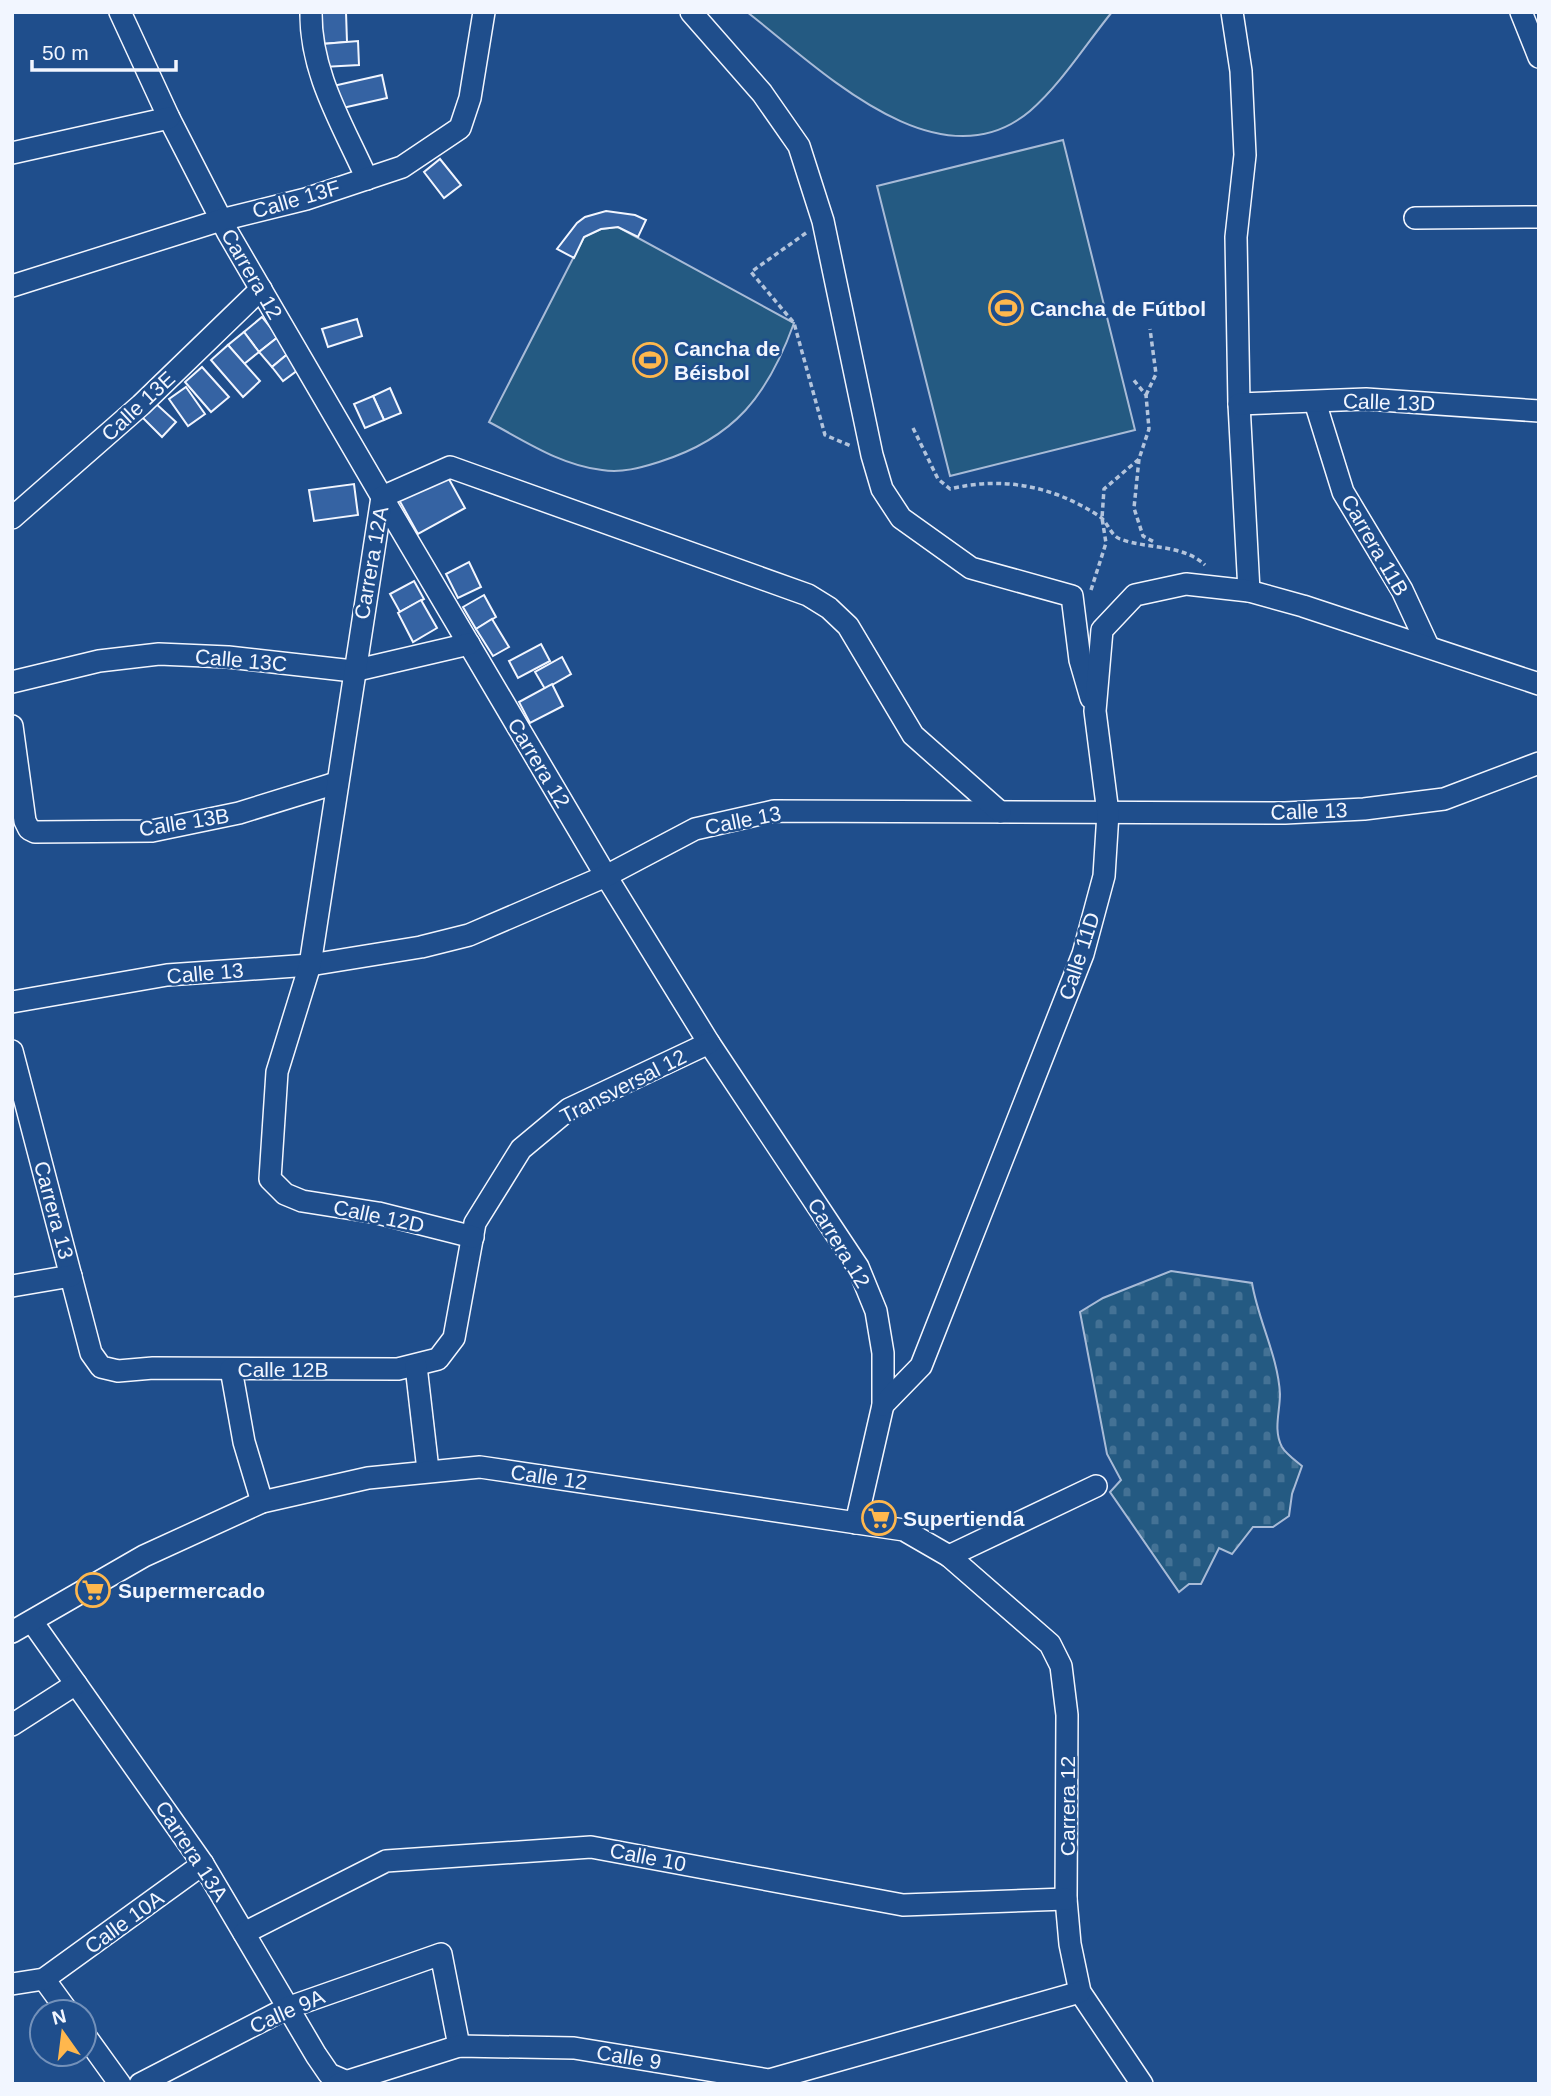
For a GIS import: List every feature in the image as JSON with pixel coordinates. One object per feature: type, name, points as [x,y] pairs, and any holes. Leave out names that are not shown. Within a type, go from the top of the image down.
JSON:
[{"type":"street","name":"Carrera 12","points":[[120,12],[169,118],[221,220],[382,497],[606,876],[709,1043],[858,1267],[876,1311],[883,1353],[883,1405],[856,1523]]},
{"type":"street","points":[[311,12],[311,34],[318,72],[367,178]]},
{"type":"street","name":"Calle 13F","points":[[12,286],[221,220],[306,199],[402,167],[460,128],[470,98],[484,12]]},
{"type":"street","points":[[691,12],[762,93],[799,146],[823,220],[872,455],[882,489],[901,518],[971,569],[1072,596],[1080,660],[1095,711]]},
{"type":"street","points":[[1232,12],[1241,71],[1245,155],[1236,237],[1239,590]]},
{"type":"street","points":[[1521,12],[1539,57]]},
{"type":"street","points":[[12,153],[169,118]]},
{"type":"street","points":[[1415,218],[1539,217]]},
{"type":"street","name":"Calle 13E","points":[[12,519],[141,405],[261,289]]},
{"type":"street","name":"Calle 13D","points":[[1239,404],[1366,399],[1539,411]]},
{"type":"street","name":"Carrera 11B","points":[[1315,402],[1343,492],[1402,590],[1428,646]]},
{"type":"street","name":"Carrera 12A","points":[[285,1194],[270,1179],[277,1072],[310,965],[353,671],[382,497],[450,467],[808,595],[829,608],[848,626],[913,735],[1000,812]]},
{"type":"street","name":"Calle 11D","points":[[883,1405],[921,1366],[1083,954],[1104,876],[1108,813],[1095,711],[1102,630],[1135,595],[1186,584],[1239,590],[1428,646],[1539,684]]},
{"type":"street","name":"Calle 13C","points":[[12,682],[99,661],[159,654],[228,657],[353,671],[469,644]]},
{"type":"street","points":[[12,726],[13,733]]},
{"type":"street","name":"Calle 13B","points":[[13,733],[25,821],[29,829],[35,832],[152,831],[239,813],[336,783]]},
{"type":"street","name":"Calle 13","points":[[12,1002],[167,975],[310,965],[421,947],[469,935],[606,876],[695,829],[774,811],[1285,813],[1444,799],[1539,763]]},
{"type":"street","name":"Transversal 12","points":[[472,1237],[475,1223],[521,1149],[559,1117],[569,1109],[709,1043]]},
{"type":"street","name":"Carrera 13","points":[[12,1051],[92,1353],[101,1367]]},
{"type":"street","name":"Calle 12D","points":[[285,1194],[302,1201],[378,1213],[472,1237]]},
{"type":"street","name":"Calle 12B","points":[[101,1367],[118,1371],[153,1368],[398,1370],[438,1359],[454,1338],[472,1237]]},
{"type":"street","points":[[12,1286],[71,1276]]},
{"type":"street","points":[[416,1366],[428,1470]]},
{"type":"street","points":[[231,1369],[244,1442],[262,1502]]},
{"type":"street","name":"Calle 12","points":[[12,1632],[33,1623],[144,1556],[262,1502],[319,1487],[428,1470],[480,1467],[904,1530],[949,1556]]},
{"type":"street","points":[[949,1556],[1096,1486]]},
{"type":"street","name":"Carrera 12","points":[[949,1556],[1050,1644],[1061,1666],[1067,1715],[1066,1899],[1080,1992],[1142,2084]]},
{"type":"street","name":"Carrera 13A","points":[[33,1623],[203,1864],[329,2074],[342,2082]]},
{"type":"street","points":[[12,1725],[76,1684]]},
{"type":"street","name":"Calle 10","points":[[244,1933],[386,1861],[591,1847],[903,1905],[1066,1899]]},
{"type":"street","name":"Calle 10A","points":[[44,1979],[203,1864]]},
{"type":"street","name":"Calle 9A","points":[[141,2084],[287,2008],[440,1954],[459,2046]]},
{"type":"street","points":[[12,1984],[44,1979],[58,1998]]},
{"type":"street","name":"Calle 9","points":[[342,2082],[459,2046],[574,2048],[769,2080],[1080,1992]]},
{"type":"street","points":[[98,2053],[120,2084]]},
{"type":"path","points":[[823,220],[751,272],[794,323],[825,435],[872,455]]},
{"type":"path","points":[[1150,329],[1156,374],[1146,395],[1149,429],[1139,459],[1134,508],[1143,536],[1202,562],[1239,590]]},
{"type":"path","points":[[1132,378],[1146,395]]},
{"type":"path","points":[[913,428],[938,479],[950,489],[1005,482],[1030,486],[1068,498],[1102,518],[1115,537],[1139,545],[1158,544]]},
{"type":"path","points":[[1088,601],[1106,543],[1102,518],[1104,489],[1139,459]]},
{"type":"green space","points":[[747,12],[1112,12],[1063,76],[1030,111],[994,131],[957,136],[918,128],[880,111],[843,88]]},
{"type":"green space","name":"Cancha de Fútbol","points":[[1063,140],[1135,430],[950,476],[877,186]]},
{"type":"green space","name":"Cancha de Béisbol","points":[[618,227],[794,323],[773,372],[745,410],[728,426],[686,452],[631,469],[609,471],[557,458],[489,422],[584,237],[601,229]]},
{"type":"green space","points":[[1171,1271],[1252,1283],[1278,1380],[1279,1441],[1286,1452],[1302,1466],[1292,1494],[1289,1516],[1273,1527],[1253,1527],[1232,1554],[1219,1548],[1201,1584],[1189,1584],[1179,1592],[1110,1492],[1121,1480],[1107,1454],[1080,1312],[1103,1298]]},
{"type":"building","points":[[320,12],[346,12],[347,42],[322,44]]},
{"type":"building","points":[[358,41],[359,65],[323,67],[322,44]]},
{"type":"building","points":[[382,75],[387,98],[338,109],[333,86]]},
{"type":"building","points":[[440,159],[461,185],[444,198],[424,172]]},
{"type":"building","points":[[606,211],[635,215],[646,220],[638,237],[618,227],[601,229],[584,237],[574,258],[557,249],[577,223],[585,217]]},
{"type":"building","points":[[262,317],[278,337],[259,352],[244,332]]},
{"type":"building","points":[[357,319],[362,336],[328,347],[322,329]]},
{"type":"building","points":[[244,332],[259,352],[244,364],[228,345]]},
{"type":"building","points":[[278,337],[290,352],[272,367],[259,352]]},
{"type":"building","points":[[228,345],[260,381],[243,397],[211,360]]},
{"type":"building","points":[[290,352],[302,367],[283,381],[272,367]]},
{"type":"building","points":[[202,367],[229,397],[211,412],[185,382]]},
{"type":"building","points":[[186,387],[205,414],[188,426],[169,399]]},
{"type":"building","points":[[390,388],[401,413],[384,420],[373,396]]},
{"type":"building","points":[[373,396],[384,420],[365,428],[354,404]]},
{"type":"building","points":[[153,401],[176,422],[162,437],[140,415]]},
{"type":"building","points":[[445,472],[465,508],[418,534],[398,498]]},
{"type":"building","points":[[354,484],[358,515],[314,521],[309,490]]},
{"type":"building","points":[[469,562],[481,587],[458,598],[446,574]]},
{"type":"building","points":[[414,581],[424,599],[400,612],[390,594]]},
{"type":"building","points":[[484,595],[496,617],[476,629],[463,607]]},
{"type":"building","points":[[421,600],[437,628],[413,642],[398,613]]},
{"type":"building","points":[[492,619],[509,647],[493,656],[476,629]]},
{"type":"building","points":[[541,644],[550,661],[518,678],[509,661]]},
{"type":"building","points":[[562,657],[571,674],[545,689],[535,672]]},
{"type":"building","points":[[552,684],[563,706],[530,723],[519,702]]},
{"type":"place","name":"Cancha de Fútbol","points":[[1006,308]]},
{"type":"place","name":"Cancha de Béisbol","points":[[650,360]]},
{"type":"place","name":"Supertienda","points":[[879,1518]]},
{"type":"place","name":"Supermercado","points":[[93,1590]]}]
